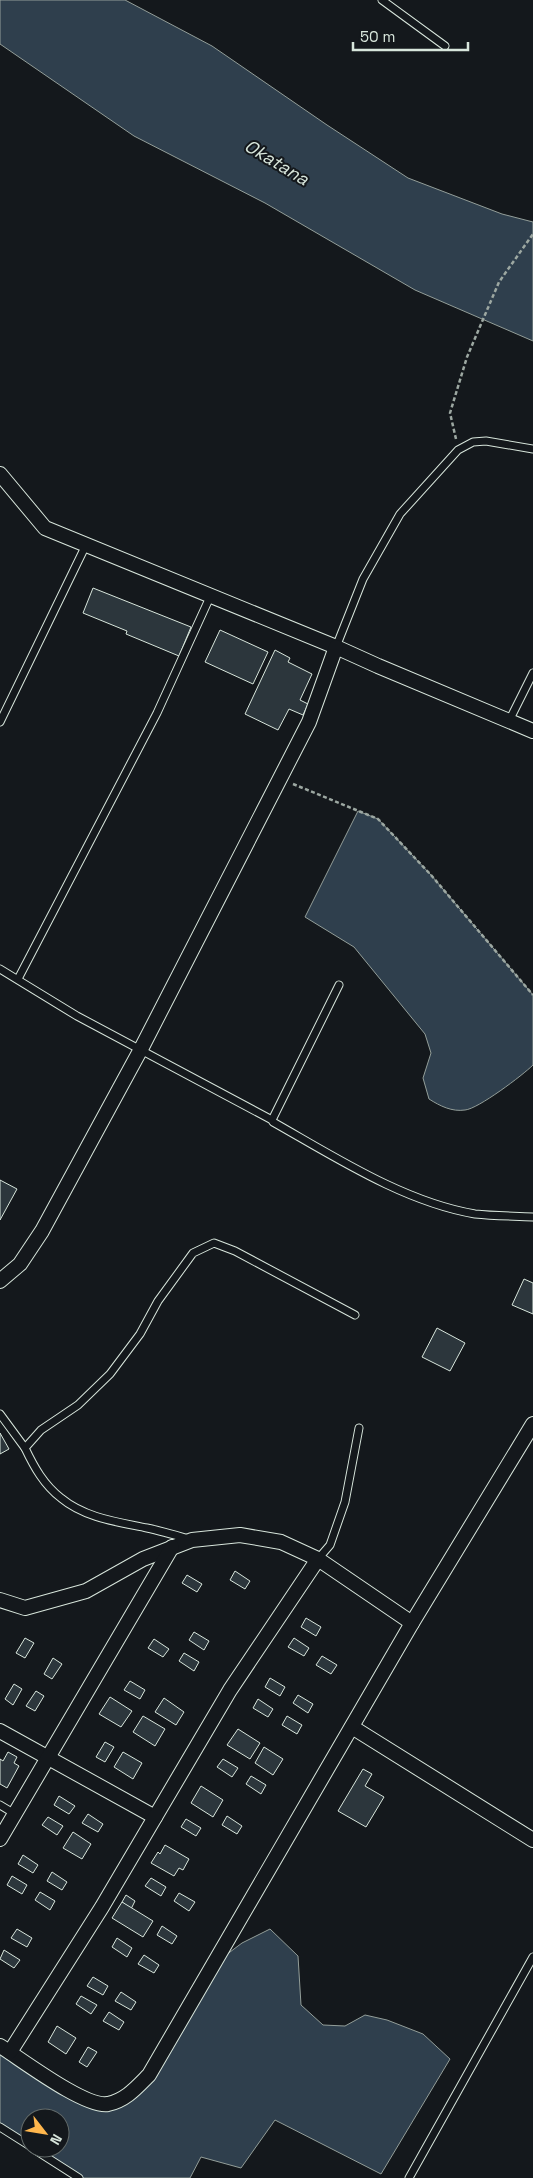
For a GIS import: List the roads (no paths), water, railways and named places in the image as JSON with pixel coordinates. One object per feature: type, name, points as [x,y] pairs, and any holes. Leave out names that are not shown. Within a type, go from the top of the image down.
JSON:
[{"type":"street","points":[[0,474],[45,528],[336,647],[533,731]]},
{"type":"street","points":[[0,1281],[20,1264],[42,1231],[141,1050],[309,722],[336,647]]},
{"type":"street","points":[[318,1559],[230,1690],[102,1907],[5,2049],[80,2098],[107,2104],[128,2097],[149,2076],[412,1623],[533,1424]]},
{"type":"street","points":[[0,1600],[25,1608],[86,1591],[143,1559],[192,1540],[240,1535],[280,1542],[318,1559],[412,1623]]},
{"type":"street","points":[[0,1839],[172,1547]]},
{"type":"street","points":[[352,1727],[533,1840]]},
{"type":"street","points":[[0,1731],[155,1817]]},
{"type":"lane","points":[[382,0],[445,46]]},
{"type":"lane","points":[[336,647],[363,579],[400,514],[458,450],[473,442],[486,441],[533,449]]},
{"type":"lane","points":[[0,722],[86,545]]},
{"type":"lane","points":[[18,980],[157,713],[210,597]]},
{"type":"lane","points":[[509,721],[533,673]]},
{"type":"lane","points":[[0,969],[77,1016],[272,1120],[378,1180],[415,1197],[475,1214],[533,1217]]},
{"type":"lane","points":[[272,1120],[339,985]]},
{"type":"lane","points":[[25,1448],[41,1430],[78,1406],[110,1374],[140,1334],[158,1301],[193,1253],[214,1243],[235,1251],[355,1315]]},
{"type":"lane","points":[[0,1414],[25,1448],[34,1467],[48,1486],[62,1499],[114,1522],[147,1528],[192,1540]]},
{"type":"lane","points":[[318,1559],[330,1544],[345,1502],[359,1428]]},
{"type":"lane","points":[[0,1805],[15,1814]]},
{"type":"lane","points":[[409,2178],[533,1957]]},
{"type":"lane","points":[[0,2127],[20,2140]]},
{"type":"lane","points":[[48,2158],[79,2178]]},
{"type":"water","name":"Okatana","points":[[0,0],[125,0],[212,46],[408,178],[502,214],[533,222],[533,341],[415,290],[265,203],[134,136],[0,44]]},
{"type":"water","points":[[358,811],[378,819],[431,875],[533,995],[533,1065],[500,1091],[471,1108],[465,1110],[451,1109],[429,1099],[423,1078],[431,1053],[425,1034],[354,947],[305,917]]},
{"type":"water","points":[[270,1929],[298,1956],[301,2005],[323,2025],[345,2026],[365,2015],[387,2020],[423,2034],[450,2059],[381,2174],[275,2120],[241,2168],[201,2157],[190,2178],[79,2178],[48,2158],[70,2158],[70,2108],[20,2108],[20,2140],[0,2127],[0,2048],[107,2104],[128,2097],[214,1964],[242,1943]]}]
